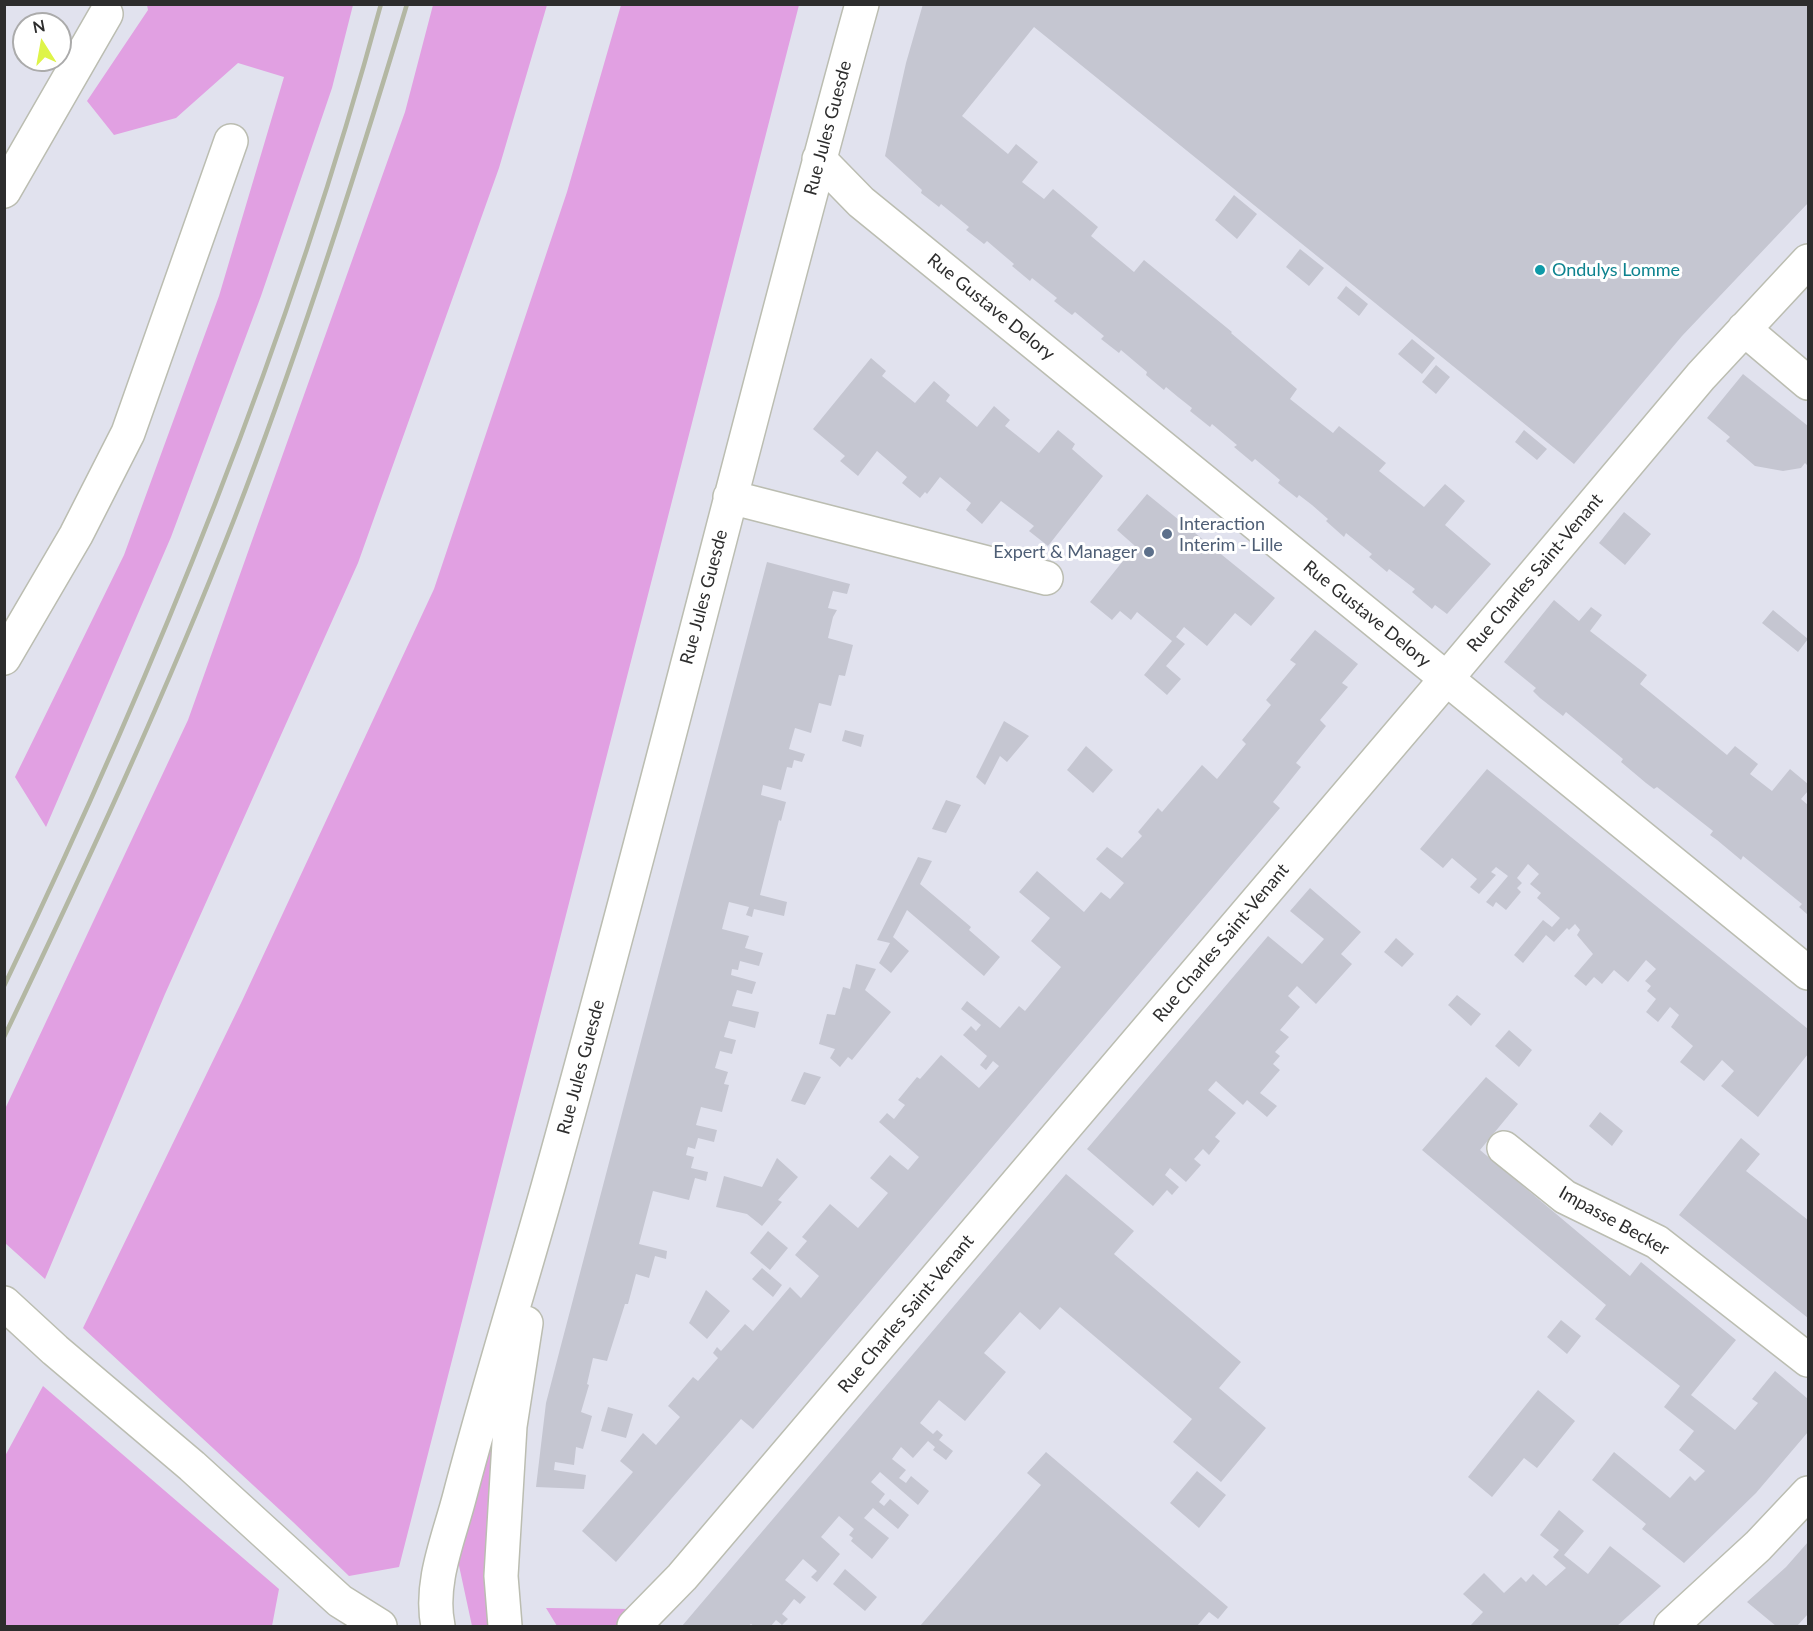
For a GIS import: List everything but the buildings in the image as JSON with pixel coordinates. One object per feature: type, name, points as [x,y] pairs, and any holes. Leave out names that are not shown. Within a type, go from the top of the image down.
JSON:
[{"type":"street","name":"Rue Jules Guesde","points":[[438,1626],[434,1607],[438,1577],[482,1413],[594,1020],[819,159],[862,4]]},
{"type":"street","points":[[4,191],[106,14]]},
{"type":"street","points":[[4,658],[76,535],[128,433],[231,141]]},
{"type":"street","name":"Rue Gustave Delory","points":[[819,159],[870,209],[1809,973]]},
{"type":"street","name":"Rue Charles Saint-Venant","points":[[634,1626],[690,1568],[1447,678],[1637,451],[1744,329],[1809,261]]},
{"type":"street","points":[[1744,329],[1809,384]]},
{"type":"street","points":[[730,497],[1046,578]]},
{"type":"street","name":"Impasse Becker","points":[[1504,1148],[1565,1197],[1657,1242],[1809,1360]]},
{"type":"street","name":"Rue Jules Guesde","points":[[505,1626],[501,1576],[510,1426],[547,1190]]},
{"type":"street","points":[[4,1303],[55,1350],[192,1466],[340,1601],[380,1626]]},
{"type":"street","points":[[1671,1626],[1758,1546],[1809,1493]]},
{"type":"street","name":"Rue Jules Guesde","points":[[448,1543],[448,1568],[460,1626]]},
{"type":"shaded area","points":[[147,5],[353,5],[332,88],[261,296],[171,537],[46,827],[15,777],[124,555],[219,296],[284,77],[238,63],[176,118],[114,135],[87,101],[148,10]]},
{"type":"shaded area","points":[[433,5],[547,5],[499,168],[358,563],[165,994],[45,1279],[5,1243],[5,1109],[188,720],[405,112]]},
{"type":"shaded area","points":[[621,5],[799,5],[399,1567],[349,1576],[83,1328],[242,1001],[434,589],[567,192]]},
{"type":"shaded area","points":[[43,1386],[279,1589],[272,1626],[5,1626],[5,1456]]},
{"type":"shaded area","points":[[488,1446],[495,1447],[495,1626],[472,1626],[458,1561]]},
{"type":"shaded area","points":[[546,1608],[634,1609],[615,1626],[557,1626]]},
{"type":"railway","points":[[4,986],[114,747],[215,504],[305,256],[345,131],[381,4]]},
{"type":"railway","points":[[4,1037],[124,779],[209,583],[235,517],[326,262],[407,4]]},
{"type":"place","name":"Ondulys Lomme","points":[[1540,270]]},
{"type":"place","name":"Interaction Interim - Lille","points":[[1167,534]]},
{"type":"place","name":"Expert & Manager","points":[[1149,552]]}]
